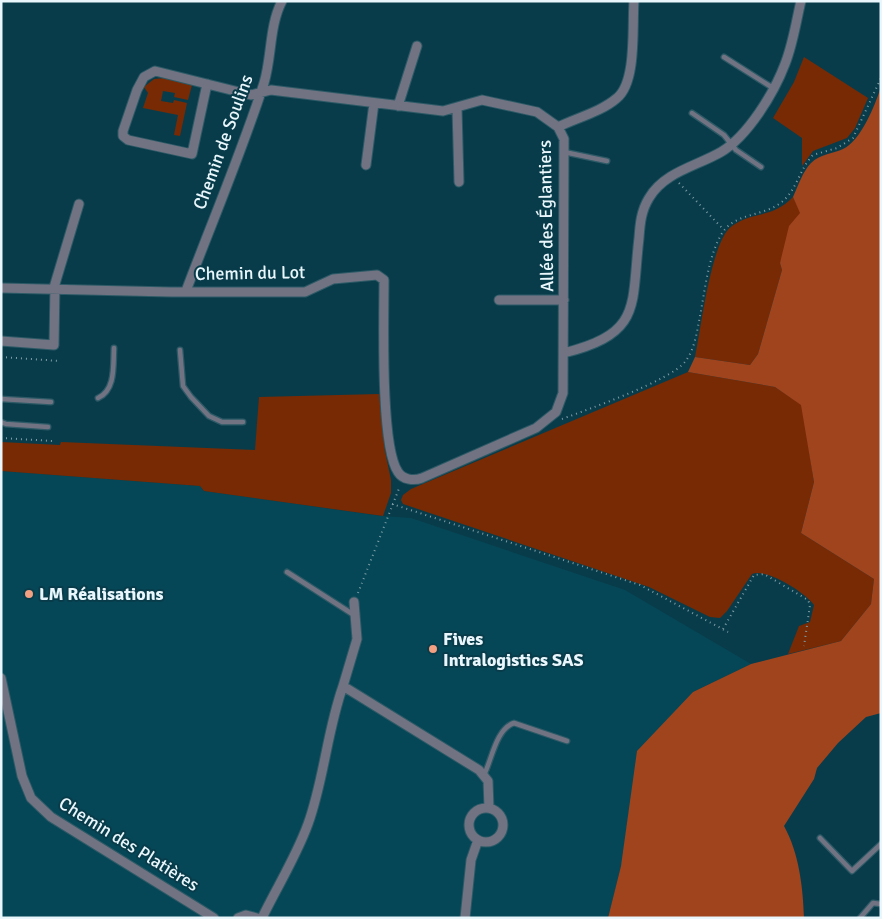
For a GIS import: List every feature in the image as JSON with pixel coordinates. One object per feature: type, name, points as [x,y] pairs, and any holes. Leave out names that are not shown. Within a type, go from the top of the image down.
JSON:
[{"type":"street","name":"Chemin de Soulins","points":[[186,291],[243,145],[264,83],[275,24],[282,1]]},
{"type":"street","points":[[564,353],[582,349],[612,335],[629,315],[635,295],[642,212],[656,189],[674,175],[722,151],[746,129],[773,88],[790,51],[800,1]]},
{"type":"street","points":[[558,127],[612,102],[623,92],[630,70],[632,2]]},
{"type":"street","points":[[398,106],[417,46]]},
{"type":"street","name":"Allée des Églantiers","points":[[208,84],[192,154],[128,140],[123,136],[137,90],[144,77],[155,71],[208,84],[251,95],[271,90],[442,111],[482,100],[537,112],[558,127],[564,139],[564,353],[562,400],[556,412],[544,424],[422,478],[412,480],[404,477]]},
{"type":"street","points":[[366,165],[374,103]]},
{"type":"street","points":[[457,108],[459,182]]},
{"type":"street","points":[[1,341],[54,345],[55,290],[79,204]]},
{"type":"street","name":"Chemin du Lot","points":[[1,288],[306,292],[333,279],[377,275],[384,280],[384,379],[390,447],[397,471],[404,477]]},
{"type":"street","points":[[498,300],[564,300]]},
{"type":"street","points":[[262,918],[308,825],[322,772],[335,708],[357,639],[354,602]]},
{"type":"street","name":"Chemin des Platières","points":[[1,678],[22,776],[31,798],[51,817],[214,918]]},
{"type":"street","points":[[343,686],[484,775],[489,789],[490,808]]},
{"type":"street","points":[[490,808],[499,814],[502,819],[502,831],[495,840],[483,842],[478,840],[469,827],[471,817],[479,810],[490,808]]},
{"type":"street","points":[[465,918],[471,860],[478,840]]},
{"type":"street","points":[[238,918],[246,915],[257,918]]},
{"type":"lane","points":[[724,57],[773,88]]},
{"type":"lane","points":[[692,113],[724,135],[731,144],[761,167]]},
{"type":"lane","points":[[564,152],[607,161]]},
{"type":"lane","points":[[1,341],[1,347]]},
{"type":"lane","points":[[98,398],[104,395],[109,388],[114,348]]},
{"type":"lane","points":[[180,350],[183,386],[191,397],[208,416],[222,422],[243,422]]},
{"type":"lane","points":[[1,399],[51,402]]},
{"type":"lane","points":[[1,422],[48,427]]},
{"type":"lane","points":[[287,572],[355,616]]},
{"type":"lane","points":[[484,775],[498,739],[508,725],[514,723],[567,741]]},
{"type":"lane","points":[[820,838],[852,872],[881,844]]},
{"type":"lane","points":[[860,918],[873,903],[881,904]]},
{"type":"path","points":[[544,424],[551,424],[620,396],[680,367],[694,344],[706,283],[718,240],[724,230],[738,219],[779,204],[793,190],[814,155],[836,148],[853,138],[881,78]]},
{"type":"path","points":[[674,175],[682,187],[724,230]]},
{"type":"path","points":[[1,357],[60,361]]},
{"type":"path","points":[[1,438],[53,441]]},
{"type":"path","points":[[354,602],[404,477]]},
{"type":"path","points":[[392,504],[640,585],[728,632]]},
{"type":"path","points":[[723,629],[754,575],[764,574],[808,600],[810,605],[804,646]]},
{"type":"shaded area","points":[[804,57],[868,98],[855,128],[847,138],[813,151],[802,166],[802,138],[773,118],[794,82]]},
{"type":"shaded area","points":[[165,78],[192,85],[188,100],[174,97],[175,93],[163,91],[161,101],[173,103],[174,100],[187,103],[180,136],[174,135],[178,115],[143,108],[148,93],[144,87],[154,79]]},
{"type":"shaded area","points":[[881,87],[881,713],[866,717],[838,743],[817,768],[814,779],[784,826],[797,859],[803,894],[804,918],[608,918],[621,866],[637,751],[693,692],[751,664],[841,641],[871,604],[874,579],[801,533],[814,482],[801,405],[775,387],[688,372],[695,357],[750,365],[758,354],[782,270],[780,263],[789,226],[800,213],[793,197],[801,179],[808,166],[815,160],[850,145],[866,122]]},
{"type":"shaded area","points":[[793,197],[801,213],[780,263],[782,270],[758,354],[750,365],[695,357],[713,266],[725,235],[732,226],[740,221],[777,209]]},
{"type":"shaded area","points":[[688,372],[775,387],[802,405],[814,482],[801,533],[874,579],[871,604],[841,641],[788,654],[799,626],[810,622],[814,605],[795,588],[767,575],[752,574],[727,611],[720,618],[710,617],[649,587],[403,504],[401,500],[403,495],[411,489]]},
{"type":"shaded area","points":[[379,394],[385,451],[391,480],[391,493],[383,516],[204,491],[200,486],[1,471],[1,442],[60,445],[61,442],[255,450],[259,397]]},
{"type":"shaded area","points":[[1,471],[200,486],[204,491],[381,516],[411,518],[625,590],[751,664],[693,692],[621,866],[608,918],[1,918]]},
{"type":"place","name":"LM Réalisations","points":[[29,594]]},
{"type":"place","name":"Fives Intralogistics SAS","points":[[433,649]]}]
